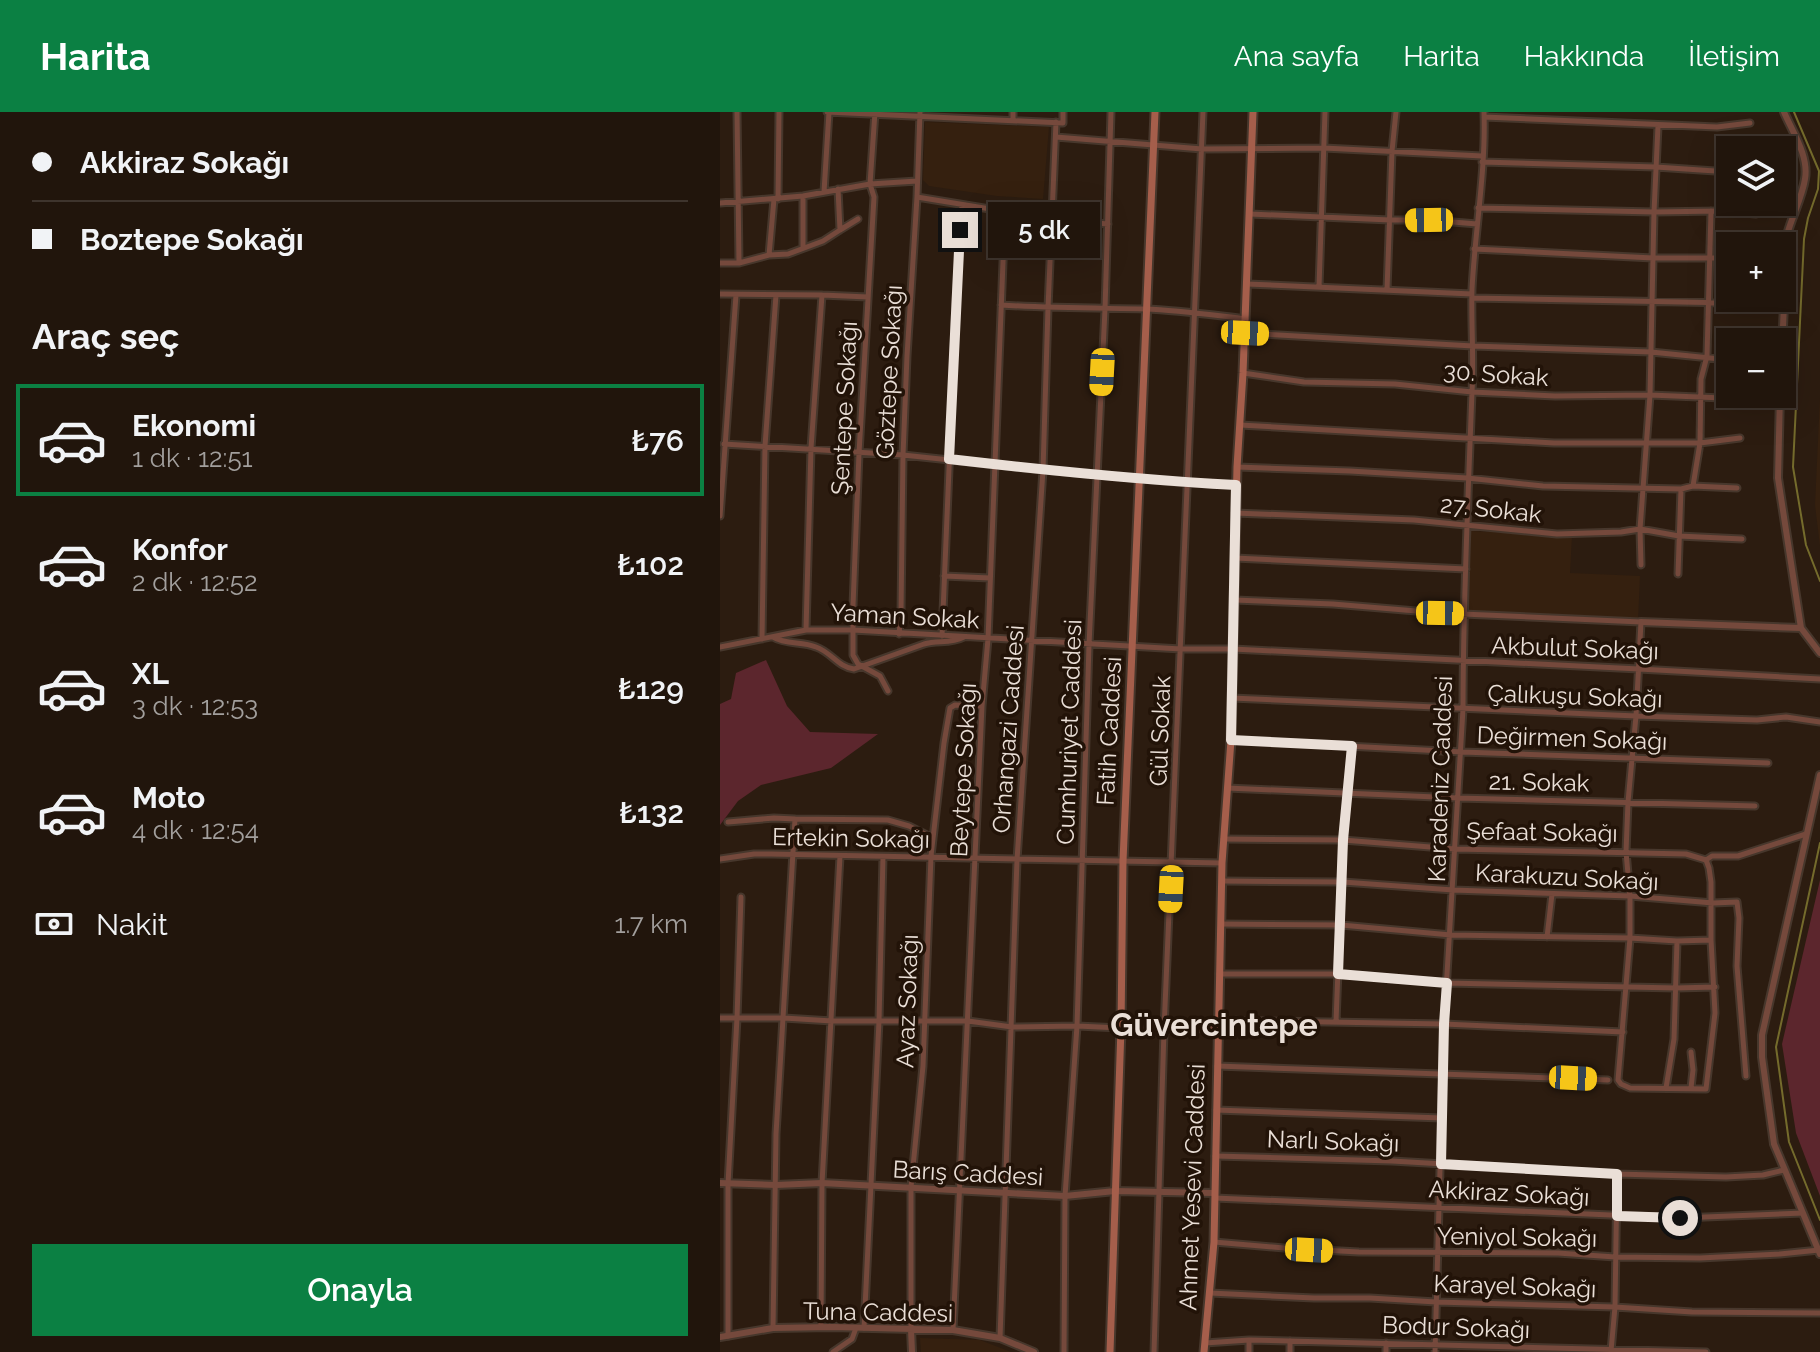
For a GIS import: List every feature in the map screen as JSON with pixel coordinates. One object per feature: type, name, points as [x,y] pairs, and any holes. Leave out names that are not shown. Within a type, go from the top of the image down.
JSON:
[{"type":"main road","name":"Fatih Caddesi","points":[[1110,1352],[1121,1028],[1123,861],[1155,112]]},
{"type":"main road","name":"Ahmet Yesevi Caddesi","points":[[1204,1352],[1214,1242],[1222,863],[1231,740],[1235,513],[1253,112]]},
{"type":"street","points":[[737,112],[739,263]]},
{"type":"street","points":[[769,255],[776,199],[779,112]]},
{"type":"street","points":[[824,192],[828,112],[966,115],[1060,122]]},
{"type":"street","points":[[1013,112],[1013,120]]},
{"type":"street","name":"Orhangazi Caddesi","points":[[1000,1338],[1017,860],[1043,470],[1056,137],[1063,112]]},
{"type":"street","name":"Cumhuriyet Caddesi","points":[[1064,1352],[1065,1196],[1077,1026],[1111,112]]},
{"type":"street","name":"Gül Sokak","points":[[1154,1352],[1164,1030],[1203,112]]},
{"type":"street","points":[[1319,287],[1325,112]]},
{"type":"street","points":[[1387,290],[1396,112]]},
{"type":"street","points":[[1783,328],[1787,235],[1804,185],[1806,168],[1784,112]]},
{"type":"street","name":"Şentepe Sokağı","points":[[875,113],[870,184],[874,197],[859,453],[853,655],[858,664],[880,676],[888,691]]},
{"type":"street","name":"Göztepe Sokağı","points":[[899,634],[903,455],[920,114]]},
{"type":"street","points":[[1484,115],[1658,126],[1717,127],[1750,123]]},
{"type":"street","name":"Karadeniz Caddesi","points":[[1435,1348],[1444,1024],[1462,752],[1474,249],[1484,115]]},
{"type":"street","points":[[1641,565],[1640,529],[1650,395],[1658,126]]},
{"type":"street","points":[[1056,137],[1202,149],[1324,148],[1716,171]]},
{"type":"street","points":[[720,203],[917,181]]},
{"type":"street","points":[[838,189],[840,230]]},
{"type":"street","points":[[803,196],[803,248]]},
{"type":"street","points":[[917,197],[1051,219],[1108,224]]},
{"type":"street","points":[[942,636],[962,205]]},
{"type":"street","points":[[1478,208],[1716,211]]},
{"type":"street","points":[[1693,486],[1700,443],[1701,379],[1707,356],[1711,211]]},
{"type":"street","name":"Beytepe Sokağı","points":[[953,1330],[982,706],[988,639],[1005,212]]},
{"type":"street","points":[[1250,214],[1477,224]]},
{"type":"street","points":[[720,263],[739,263],[769,255],[788,254],[823,241],[858,219]]},
{"type":"street","points":[[1474,249],[1716,258]]},
{"type":"street","points":[[1247,284],[1473,296],[1716,303]]},
{"type":"street","points":[[720,294],[868,297]]},
{"type":"street","points":[[720,516],[736,295]]},
{"type":"street","points":[[762,639],[765,446],[776,295]]},
{"type":"street","points":[[806,630],[811,448],[822,295]]},
{"type":"street","points":[[1001,305],[1147,309],[1246,319]]},
{"type":"street","points":[[1245,333],[1716,358]]},
{"type":"street","name":"30. Sokak","points":[[1243,373],[1304,382],[1395,384],[1472,392],[1716,398]]},
{"type":"street","points":[[1780,408],[1778,478],[1801,628],[1820,653]]},
{"type":"street","points":[[1240,425],[1554,443],[1700,443],[1740,438]]},
{"type":"street","points":[[724,444],[903,455],[1187,483],[1236,485]]},
{"type":"street","points":[[1237,467],[1467,478],[1543,486],[1737,488]]},
{"type":"street","points":[[1678,574],[1681,489]]},
{"type":"street","name":"27. Sokak","points":[[1235,513],[1414,520],[1557,534],[1640,529],[1679,536],[1742,539]]},
{"type":"street","points":[[1235,558],[1466,569]]},
{"type":"street","points":[[944,576],[990,578]]},
{"type":"street","points":[[1234,600],[1801,628]]},
{"type":"street","points":[[1641,622],[1626,852],[1630,938],[1618,1080],[1630,1088],[1706,1089],[1715,1013],[1711,940],[1713,903],[1706,860]]},
{"type":"street","name":"Yaman Sokak","points":[[720,647],[806,630],[853,630],[1089,645],[1233,649]]},
{"type":"street","points":[[772,636],[776,640],[821,649],[847,668],[854,669],[924,644],[955,642],[964,637]]},
{"type":"street","name":"Akbulut Sokağı","points":[[1233,649],[1820,679]]},
{"type":"street","name":"Çalıkuşu Sokağı","points":[[1232,698],[1636,716],[1757,720],[1786,717],[1820,722]]},
{"type":"street","name":"Ayaz Sokağı","points":[[911,1329],[911,1187],[923,1066],[933,838],[948,710],[955,705],[982,706]]},
{"type":"street","name":"Değirmen Sokağı","points":[[1231,740],[1768,763]]},
{"type":"street","points":[[1336,1022],[1343,840],[1352,746]]},
{"type":"street","points":[[1819,1252],[1774,1144],[1762,1057],[1762,1035],[1820,775]]},
{"type":"street","name":"21. Sokak","points":[[1227,788],[1755,806]]},
{"type":"street","points":[[728,822],[774,818],[888,820],[933,838]]},
{"type":"street","points":[[773,1328],[776,1134],[795,819]]},
{"type":"street","name":"Şefaat Sokağı","points":[[1223,839],[1343,840],[1455,849],[1686,854],[1706,860],[1712,856],[1738,856],[1806,834]]},
{"type":"street","name":"Ertekin Sokağı","points":[[720,859],[754,854],[1222,863]]},
{"type":"street","points":[[821,1327],[822,1183],[840,856]]},
{"type":"street","points":[[833,1352],[860,1328],[871,1185],[883,857]]},
{"type":"street","name":"Karakuzu Sokağı","points":[[1222,881],[1343,882],[1453,890],[1737,902],[1737,966],[1746,1076]]},
{"type":"street","points":[[1547,937],[1552,894]]},
{"type":"street","points":[[724,1336],[724,1183],[737,1018],[741,897]]},
{"type":"street","points":[[1221,924],[1341,925],[1451,935],[1711,940]]},
{"type":"street","points":[[1666,1088],[1674,1039],[1677,941]]},
{"type":"street","points":[[1219,974],[1338,974],[1447,983],[1715,987]]},
{"type":"street","points":[[720,1018],[968,1021],[1012,1027],[1164,1030],[1218,1024],[1336,1022],[1623,1032]]},
{"type":"street","points":[[1691,1052],[1691,1088]]},
{"type":"street","points":[[1217,1066],[1608,1080]]},
{"type":"street","points":[[1216,1110],[1442,1118]]},
{"type":"street","name":"Narlı Sokağı","points":[[1215,1156],[1726,1177],[1763,1175],[1784,1170]]},
{"type":"street","points":[[1611,1351],[1615,1307],[1617,1174]]},
{"type":"street","name":"Barış Caddesi","points":[[724,1183],[822,1183],[1065,1196],[1115,1191],[1214,1195]]},
{"type":"street","name":"Akkiraz Sokağı","points":[[1214,1195],[1680,1218],[1803,1213]]},
{"type":"street","name":"Yeniyol Sokağı","points":[[1214,1242],[1359,1252],[1558,1253],[1615,1257],[1700,1258],[1819,1252]]},
{"type":"street","name":"Karayel Sokağı","points":[[1209,1293],[1692,1312],[1820,1313]]},
{"type":"street","name":"Tuna Caddesi","points":[[724,1336],[773,1328],[953,1330],[1000,1338],[1034,1352]]},
{"type":"street","points":[[911,1329],[912,1352]]},
{"type":"street","points":[[1249,1340],[1249,1352]]},
{"type":"street","name":"Bodur Sokağı","points":[[1205,1343],[1249,1340],[1386,1343],[1435,1348],[1706,1352]]},
{"type":"street","points":[[1290,1341],[1290,1352]]},
{"type":"street","points":[[1333,1342],[1333,1352]]},
{"type":"street","points":[[1386,1343],[1386,1352]]},
{"type":"shaded area","points":[[925,122],[1049,127],[1043,199],[929,186],[923,180]]},
{"type":"shaded area","points":[[1820,398],[1820,546],[1815,505]]},
{"type":"shaded area","points":[[1471,531],[1572,536],[1570,573],[1640,576],[1638,621],[1467,613]]},
{"type":"shaded area","points":[[766,660],[787,706],[810,732],[878,734],[831,768],[761,785],[738,801],[720,825],[720,704],[731,699],[736,673]]},
{"type":"shaded area","points":[[1820,880],[1820,1196],[1796,1133],[1782,1044]]},
{"type":"shaded area","points":[[920,1338],[980,1340],[1011,1352],[921,1352]]},
{"type":"waterway","points":[[1794,112],[1819,171],[1818,189],[1804,239],[1793,467],[1806,545],[1820,581]]},
{"type":"waterway","points":[[1820,843],[1776,1047],[1789,1142],[1820,1220]]},
{"type":"district","name":"Güvercintepe","points":[[1214,1024]]},
{"type":"route","points":[[960,230],[949,459],[1043,470],[1236,485],[1231,740],[1352,746],[1343,840],[1338,974],[1447,983],[1441,1164],[1617,1174],[1617,1216],[1680,1218]]}]
